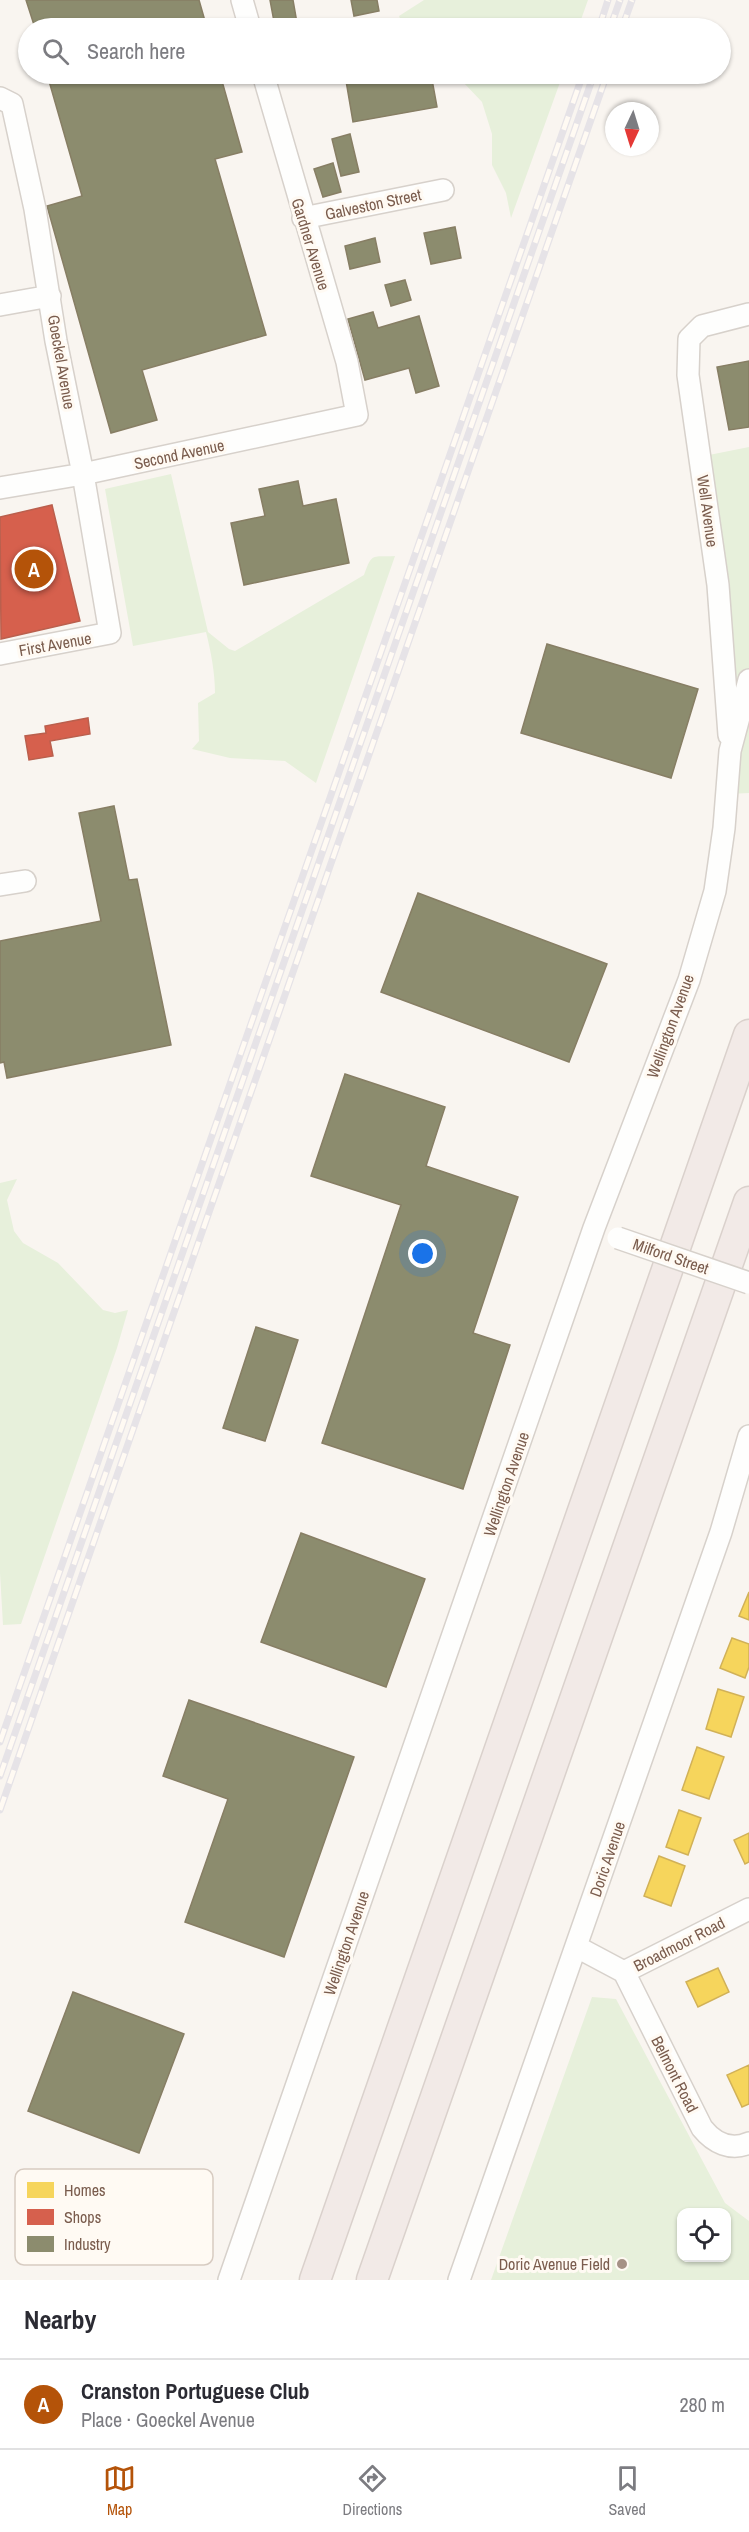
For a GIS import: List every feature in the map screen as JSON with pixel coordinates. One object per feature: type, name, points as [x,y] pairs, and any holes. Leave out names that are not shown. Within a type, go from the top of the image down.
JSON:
[{"type":"highway","points":[[315,2280],[749,1035]]},
{"type":"highway","points":[[372,2280],[749,1202]]},
{"type":"street","points":[[242,0],[247,18]]},
{"type":"street","name":"Gardner Avenue","points":[[266,84],[303,218],[347,362],[357,415]]},
{"type":"street","name":"Goeckel Avenue","points":[[0,98],[12,104],[18,126],[56,340],[83,474],[110,633]]},
{"type":"street","name":"Galveston Street","points":[[303,218],[442,190]]},
{"type":"street","points":[[0,305],[50,296]]},
{"type":"street","name":"Well Avenue","points":[[730,751],[718,585],[688,375],[689,339],[702,326],[749,314]]},
{"type":"street","name":"Second Avenue","points":[[0,488],[83,474],[357,415]]},
{"type":"street","name":"First Avenue","points":[[0,654],[110,633]]},
{"type":"street","name":"Wellington Avenue","points":[[230,2280],[594,1228],[689,980],[715,891],[724,828],[730,751],[749,680]]},
{"type":"street","points":[[0,885],[25,881]]},
{"type":"street","name":"Milford Street","points":[[594,1228],[749,1282]]},
{"type":"street","name":"Doric Avenue","points":[[459,2280],[721,1532],[749,1436]]},
{"type":"street","name":"Broadmoor Road","points":[[577,1947],[624,1972],[749,1909]]},
{"type":"street","name":"Belmont Road","points":[[624,1972],[702,2128],[710,2138],[721,2143],[742,2146],[749,2143]]},
{"type":"green space","points":[[424,0],[588,0],[582,18],[400,18],[399,16]]},
{"type":"green space","points":[[465,84],[559,84],[511,218],[506,193],[492,165],[492,134],[482,102]]},
{"type":"green space","points":[[749,447],[749,793],[729,794],[709,455]]},
{"type":"green space","points":[[171,474],[208,632],[229,649],[235,651],[364,575],[369,562],[374,557],[395,556],[316,783],[285,761],[230,758],[192,749],[199,741],[198,703],[215,693],[206,632],[133,646],[105,489]]},
{"type":"green space","points":[[17,1179],[7,1200],[14,1231],[23,1243],[58,1263],[103,1310],[115,1313],[128,1310],[117,1348],[21,1624],[3,1625],[0,1573],[0,1183]]},
{"type":"green space","points":[[592,1997],[616,1999],[725,2203],[749,2221],[749,2280],[491,2280]]},
{"type":"building: Homes","points":[[749,1592],[749,1620],[739,1616]]},
{"type":"building: Homes","points":[[732,1638],[749,1644],[749,1667],[745,1678],[720,1668]]},
{"type":"building: Homes","points":[[718,1689],[744,1697],[731,1737],[706,1729]]},
{"type":"building: Homes","points":[[697,1747],[724,1757],[709,1799],[682,1790]]},
{"type":"building: Homes","points":[[679,1810],[701,1818],[688,1855],[666,1847]]},
{"type":"building: Homes","points":[[749,1833],[749,1862],[745,1864],[734,1840]]},
{"type":"building: Homes","points":[[659,1856],[685,1866],[671,1906],[644,1896]]},
{"type":"building: Homes","points":[[718,1968],[729,1992],[698,2007],[686,1982]]},
{"type":"building: Homes","points":[[749,2065],[749,2104],[742,2107],[727,2075]]},
{"type":"building: Shops","points":[[52,505],[80,621],[1,639],[0,517]]},
{"type":"building: Shops","points":[[88,718],[90,734],[50,741],[53,756],[29,760],[25,736],[46,733],[45,726]]},
{"type":"building: Industry","points":[[26,0],[199,0],[204,18],[32,18]]},
{"type":"building: Industry","points":[[270,0],[293,0],[296,18],[273,18]]},
{"type":"building: Industry","points":[[351,0],[377,0],[379,11],[354,16]]},
{"type":"building: Industry","points":[[50,84],[223,84],[242,152],[215,159],[266,335],[142,370],[157,420],[111,433],[47,206],[82,196]]},
{"type":"building: Industry","points":[[347,84],[433,84],[437,107],[353,122]]},
{"type":"building: Industry","points":[[350,134],[359,172],[341,176],[332,139]]},
{"type":"building: Industry","points":[[333,163],[341,192],[323,197],[314,169]]},
{"type":"building: Industry","points":[[455,227],[461,258],[431,264],[424,233]]},
{"type":"building: Industry","points":[[375,238],[380,262],[350,269],[345,246]]},
{"type":"building: Industry","points":[[405,280],[411,300],[391,306],[385,285]]},
{"type":"building: Industry","points":[[373,312],[378,328],[419,316],[439,386],[416,393],[409,368],[365,380],[348,319]]},
{"type":"building: Industry","points":[[749,361],[749,427],[729,430],[717,367]]},
{"type":"building: Industry","points":[[298,481],[303,506],[336,499],[349,563],[244,585],[231,523],[265,516],[259,489]]},
{"type":"building: Industry","points":[[547,644],[698,689],[671,778],[521,733]]},
{"type":"building: Industry","points":[[114,806],[129,880],[137,879],[171,1045],[7,1078],[4,1062],[0,1063],[0,941],[101,921],[79,813]]},
{"type":"building: Industry","points":[[418,893],[607,964],[569,1062],[381,992]]},
{"type":"building: Industry","points":[[345,1074],[445,1107],[426,1166],[518,1197],[473,1333],[510,1345],[463,1489],[322,1443],[401,1205],[311,1176]]},
{"type":"building: Industry","points":[[256,1327],[298,1340],[265,1441],[223,1428]]},
{"type":"building: Industry","points":[[301,1533],[425,1579],[386,1687],[261,1642]]},
{"type":"building: Industry","points":[[189,1700],[354,1757],[284,1957],[185,1922],[228,1799],[163,1776]]},
{"type":"building: Industry","points":[[73,1992],[184,2034],[139,2153],[28,2111]]},
{"type":"railway","points":[[602,18],[608,0]]},
{"type":"railway","points":[[614,18],[620,0]]},
{"type":"railway","points":[[626,18],[632,0]]},
{"type":"railway","points":[[0,1742],[580,84]]},
{"type":"railway","points":[[0,1776],[591,84]]},
{"type":"railway","points":[[0,1810],[604,84]]},
{"type":"place","name":"Cranston Portuguese Club","points":[[34,569]]},
{"type":"place","name":"Doric Avenue Field","points":[[622,2264]]}]
